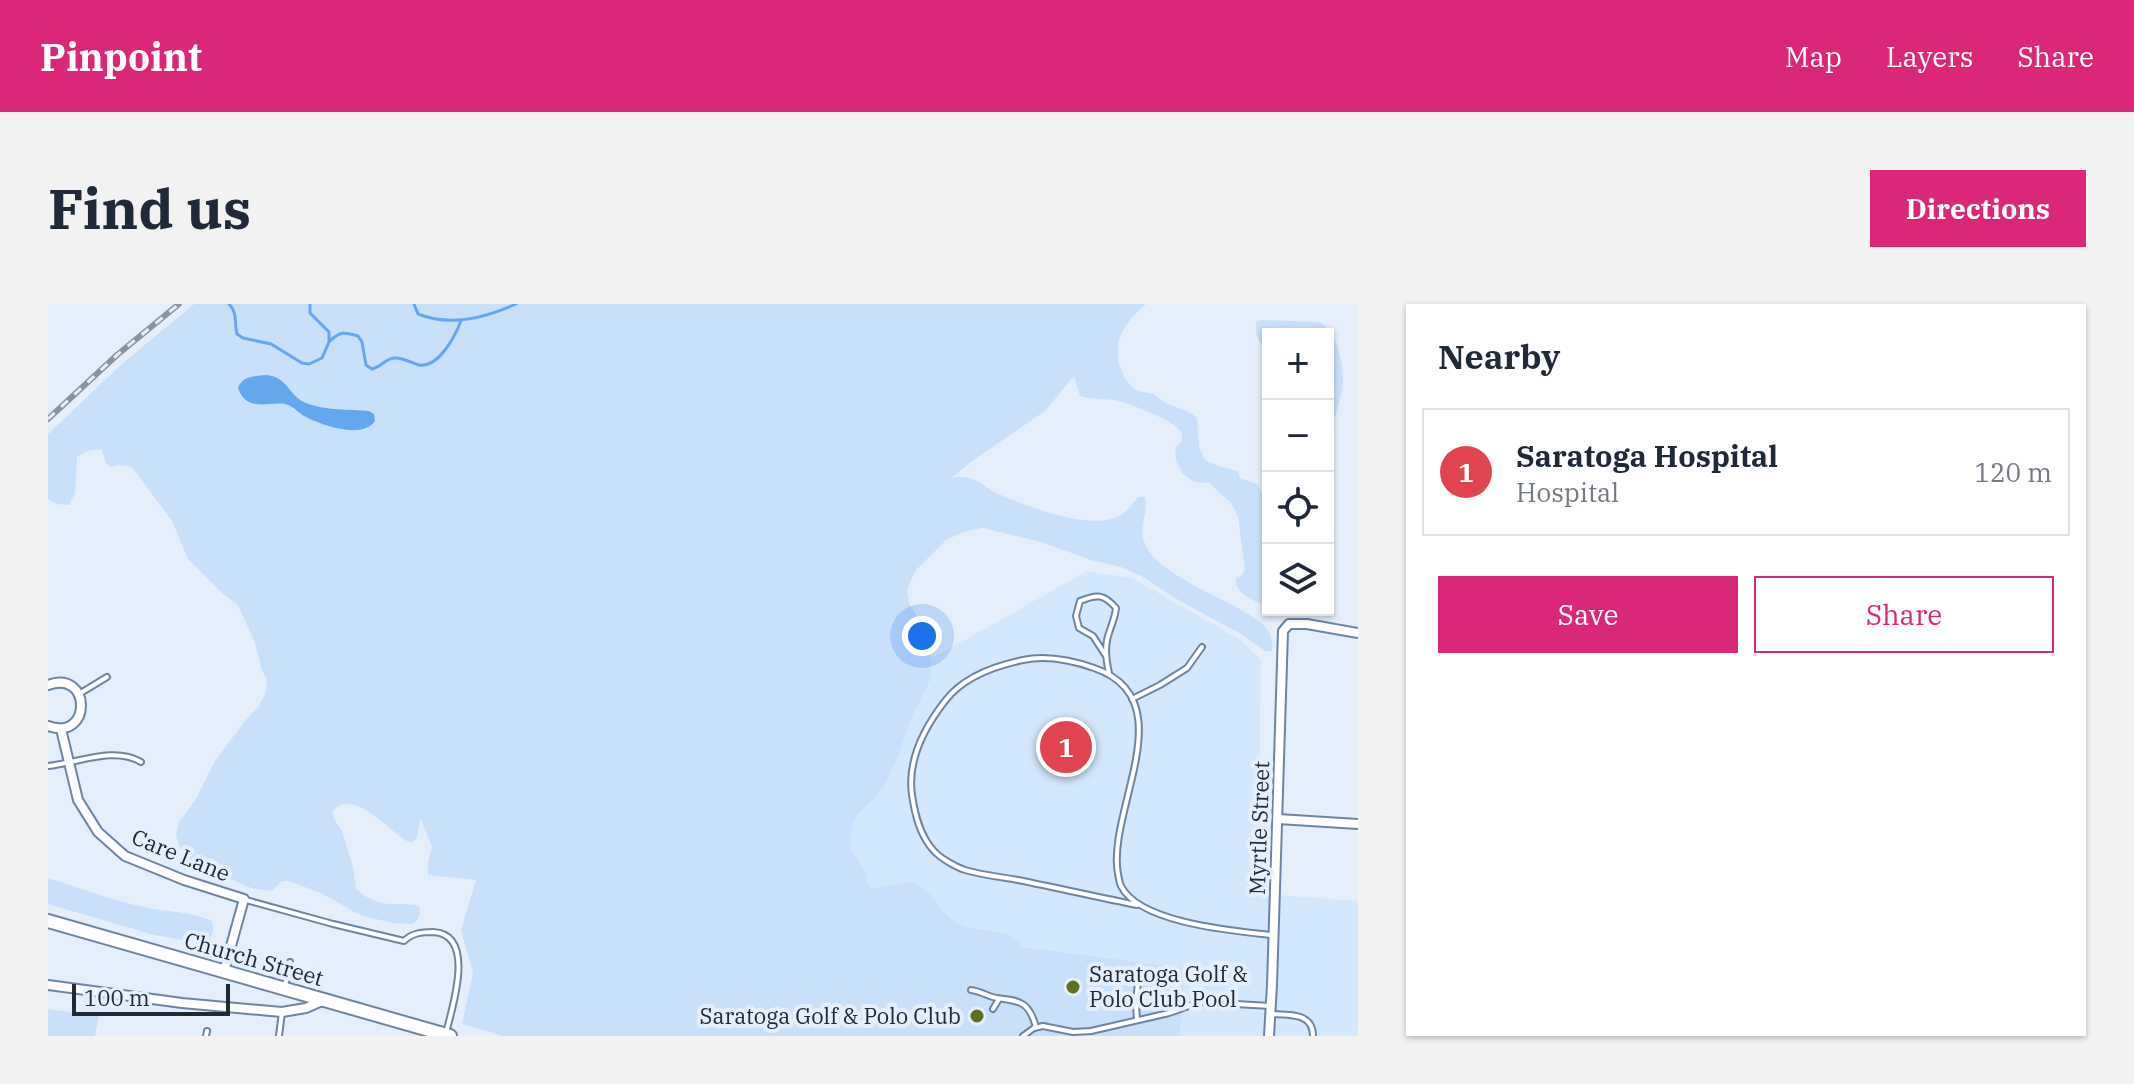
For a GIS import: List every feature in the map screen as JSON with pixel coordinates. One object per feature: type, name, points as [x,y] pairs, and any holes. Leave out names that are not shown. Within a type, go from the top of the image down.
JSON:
[{"type":"main road","name":"Church Street","points":[[48,921],[442,1035]]},
{"type":"street","name":"Myrtle Street","points":[[1269,1036],[1283,631],[1289,624],[1307,624],[1358,633]]},
{"type":"street","points":[[48,685],[69,685],[79,694],[82,709],[75,723],[61,729],[48,726]]},
{"type":"street","name":"Care Lane","points":[[61,729],[78,800],[98,832],[125,856],[184,880],[244,899],[224,971]]},
{"type":"street","points":[[1278,819],[1358,824]]},
{"type":"street","points":[[48,985],[182,1003],[282,1012],[306,1008],[324,999]]},
{"type":"lane","points":[[1106,656],[1093,636],[1079,628],[1076,616],[1080,601],[1093,595],[1107,598],[1116,608],[1115,620],[1108,635],[1106,656],[1109,675]]},
{"type":"lane","points":[[1132,699],[1187,668],[1202,647]]},
{"type":"lane","points":[[1137,905],[1121,886],[1115,858],[1122,815],[1137,761],[1139,738],[1137,710],[1126,688],[1104,671],[1069,659],[1033,658],[995,666],[953,690],[932,718],[915,752],[911,788],[916,820],[934,852],[963,869],[1137,905],[1184,922],[1226,931],[1274,935]]},
{"type":"lane","points":[[79,694],[107,677]]},
{"type":"lane","points":[[48,766],[123,755],[141,762]]},
{"type":"lane","points":[[244,899],[404,941],[411,934],[443,933],[451,939],[456,950],[460,975],[442,1035]]},
{"type":"lane","points":[[284,988],[290,962]]},
{"type":"lane","points":[[1137,1020],[1139,969]]},
{"type":"lane","points":[[971,990],[1023,1003],[1029,1009],[1036,1027]]},
{"type":"lane","points":[[993,1009],[999,999]]},
{"type":"lane","points":[[1023,1036],[1036,1027],[1091,1031],[1169,1013],[1200,1002],[1300,1016],[1309,1021],[1313,1036]]},
{"type":"lane","points":[[279,1036],[282,1012]]},
{"type":"shaded area","name":"Saratoga Golf & Polo Club","points":[[194,304],[1146,304],[1123,330],[1118,345],[1121,370],[1135,389],[1153,394],[1197,418],[1199,447],[1205,460],[1238,471],[1240,478],[1257,484],[1262,493],[1262,604],[1246,596],[1236,584],[1236,578],[1245,569],[1238,516],[1231,503],[1209,483],[1194,482],[1182,473],[1175,448],[1182,439],[1181,432],[1162,418],[1132,406],[1080,396],[1074,376],[1045,411],[951,478],[966,477],[1044,511],[1094,521],[1109,520],[1124,513],[1138,497],[1145,497],[1142,531],[1152,555],[1179,577],[1260,622],[1269,633],[1272,651],[1265,651],[1241,634],[1121,567],[983,528],[946,540],[916,570],[907,589],[909,603],[931,649],[931,678],[909,723],[885,785],[856,816],[851,829],[851,849],[873,889],[901,883],[916,884],[928,892],[956,923],[1015,938],[1020,947],[1185,968],[1180,1036],[502,1036],[462,1024],[473,973],[461,930],[476,880],[428,875],[432,847],[420,818],[417,838],[411,843],[372,814],[351,804],[341,805],[332,812],[342,831],[356,889],[382,903],[419,906],[419,916],[413,924],[367,917],[323,894],[289,881],[282,881],[272,891],[251,888],[194,863],[180,848],[176,835],[179,822],[196,799],[215,761],[259,706],[266,692],[267,679],[238,605],[188,559],[172,521],[132,467],[111,467],[106,463],[102,450],[86,452],[77,457],[75,493],[69,505],[56,504],[48,499],[48,434],[123,363]]},
{"type":"shaded area","points":[[1257,321],[1319,322],[1327,328],[1262,328],[1262,344],[1256,333]]},
{"type":"shaded area","points":[[1334,339],[1341,363],[1341,397],[1334,421]]},
{"type":"shaded area","points":[[1087,571],[1132,578],[1241,640],[1261,660],[1258,894],[1358,901],[1358,1036],[1180,1036],[1185,968],[933,937],[843,902],[838,821],[906,673]]},
{"type":"shaded area","points":[[48,878],[132,904],[204,918],[212,921],[213,932],[201,943],[154,935],[48,904]]},
{"type":"shaded area","points":[[48,1009],[99,1016],[95,1036],[48,1036]]},
{"type":"water","points":[[266,375],[279,379],[300,400],[313,406],[369,411],[374,414],[375,421],[361,430],[341,429],[311,420],[288,405],[254,404],[242,396],[238,388],[243,381]]},
{"type":"waterway","points":[[229,304],[235,315],[237,334],[271,344],[309,364],[322,358],[329,342],[329,332],[310,313],[310,304]]},
{"type":"waterway","points":[[414,304],[418,314],[443,320],[480,317],[516,304]]},
{"type":"waterway","points":[[330,341],[343,333],[358,336],[366,365],[372,369],[394,358],[426,365],[445,350],[461,321]]},
{"type":"railway","points":[[48,419],[117,355],[179,304]]},
{"type":"place","name":"Saratoga Hospital","points":[[1066,747]]},
{"type":"place","name":"Saratoga Golf & Polo Club Pool","points":[[1073,987]]},
{"type":"place","name":"Saratoga Golf & Polo Club","points":[[977,1016]]}]
